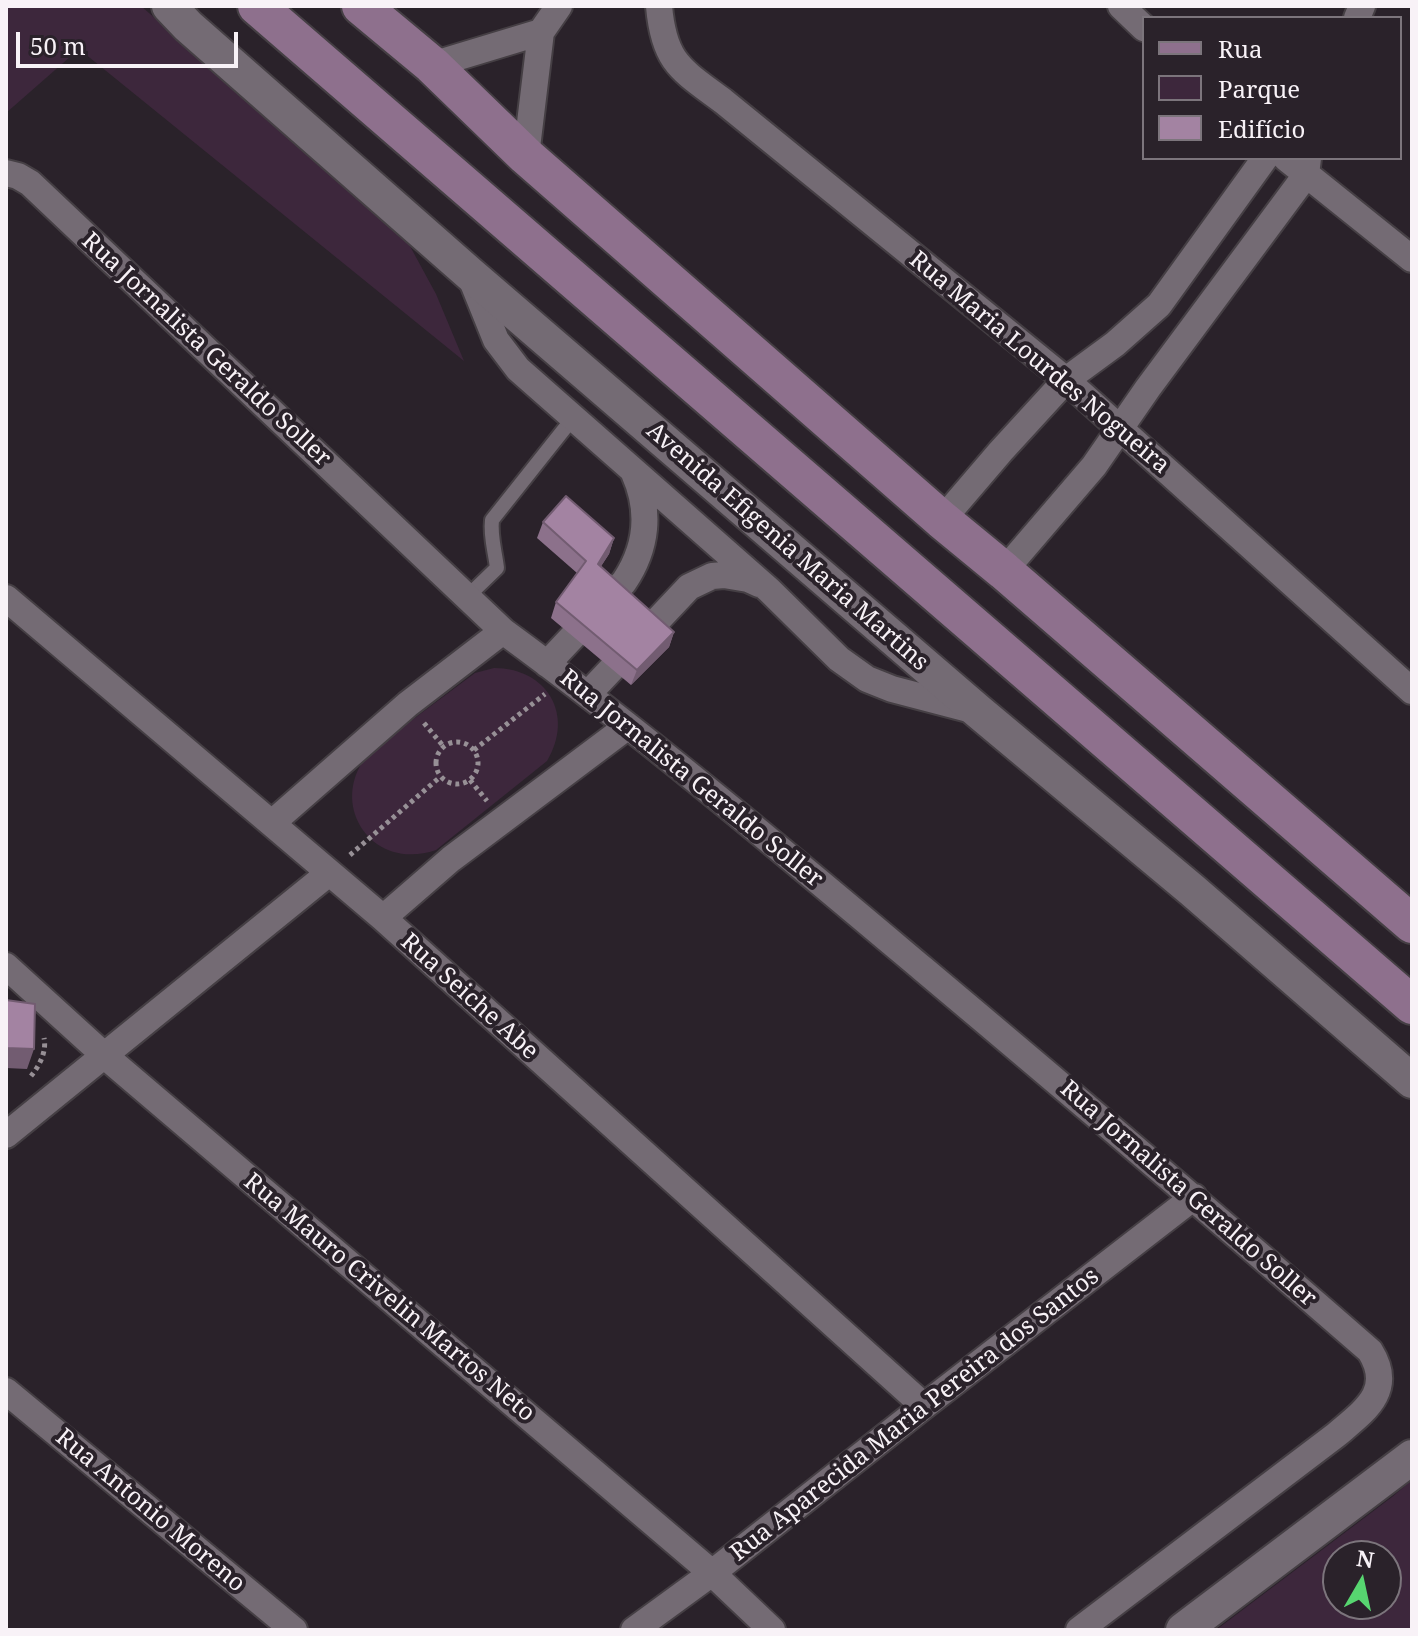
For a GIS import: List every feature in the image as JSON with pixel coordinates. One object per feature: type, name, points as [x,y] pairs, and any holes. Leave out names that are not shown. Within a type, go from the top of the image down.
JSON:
[{"type":"main road","points":[[257,6],[1412,1005]]},
{"type":"main road","points":[[361,6],[432,65],[526,156],[942,520],[1412,924]]},
{"type":"street","name":"Avenida Efigenia Maria Martins","points":[[169,6],[470,274],[1412,1081]]},
{"type":"street","points":[[526,156],[541,32],[559,6]]},
{"type":"street","name":"Rua Maria Lourdes Nogueira","points":[[659,6],[664,41],[684,72],[1066,380],[1412,691]]},
{"type":"street","points":[[1121,6],[1142,26]]},
{"type":"street","points":[[432,65],[541,32]]},
{"type":"street","points":[[942,520],[1066,380],[1115,344],[1159,305],[1264,160]]},
{"type":"street","points":[[1004,571],[1094,466],[1300,164],[1412,259]]},
{"type":"street","name":"Rua Jornalista Geraldo Soller","points":[[6,173],[30,183],[503,631],[588,694],[760,832],[1194,1197],[1370,1351],[1377,1364],[1379,1378],[1377,1393],[1369,1406],[1336,1435],[1079,1630]]},
{"type":"street","points":[[470,274],[496,340],[524,375],[769,590],[839,659],[867,679],[892,689],[979,712]]},
{"type":"street","points":[[557,670],[633,568],[640,553],[644,502],[632,470]]},
{"type":"street","points":[[588,694],[689,587],[712,576],[724,575],[748,579],[769,590]]},
{"type":"street","name":"Rua Seiche Abe","points":[[6,598],[383,918],[924,1406]]},
{"type":"street","points":[[272,823],[408,704],[503,631]]},
{"type":"street","points":[[383,918],[462,851],[628,726]]},
{"type":"street","points":[[6,1135],[329,873]]},
{"type":"street","name":"Rua Mauro Crivelin Martos Neto","points":[[6,966],[105,1056],[712,1573],[772,1630]]},
{"type":"street","name":"Rua Aparecida Maria Pereira dos Santos","points":[[634,1630],[712,1573],[1194,1197]]},
{"type":"street","name":"Rua Antonio Moreno","points":[[6,1391],[294,1630]]},
{"type":"street","points":[[1183,1630],[1412,1457]]},
{"type":"lane","points":[[467,597],[497,568],[490,532],[492,520],[573,418]]},
{"type":"path","points":[[474,750],[557,670]]},
{"type":"path","points":[[460,742],[474,750],[478,766],[470,780],[455,784],[440,777],[436,761],[444,747],[460,742]]},
{"type":"path","points":[[329,873],[440,777]]},
{"type":"path","points":[[24,1081],[33,1075],[40,1063],[45,1045],[42,1030]]},
{"type":"green space","points":[[6,6],[141,6],[405,237],[436,294],[464,361],[79,49],[6,113]]},
{"type":"green space","points":[[494,668],[529,676],[551,697],[557,711],[558,727],[547,761],[436,850],[412,854],[391,851],[374,842],[361,827],[354,810],[352,790],[358,770],[372,750],[475,673]]},
{"type":"green space","points":[[1412,1480],[1412,1630],[1216,1630],[1322,1550],[1322,1620],[1402,1620],[1402,1540],[1335,1540]]},
{"type":"building","points":[[566,496],[614,538],[598,564],[674,632],[637,670],[556,602],[586,561],[543,522]]},
{"type":"building","points":[[6,1000],[35,1004],[34,1049],[6,1048]]}]
